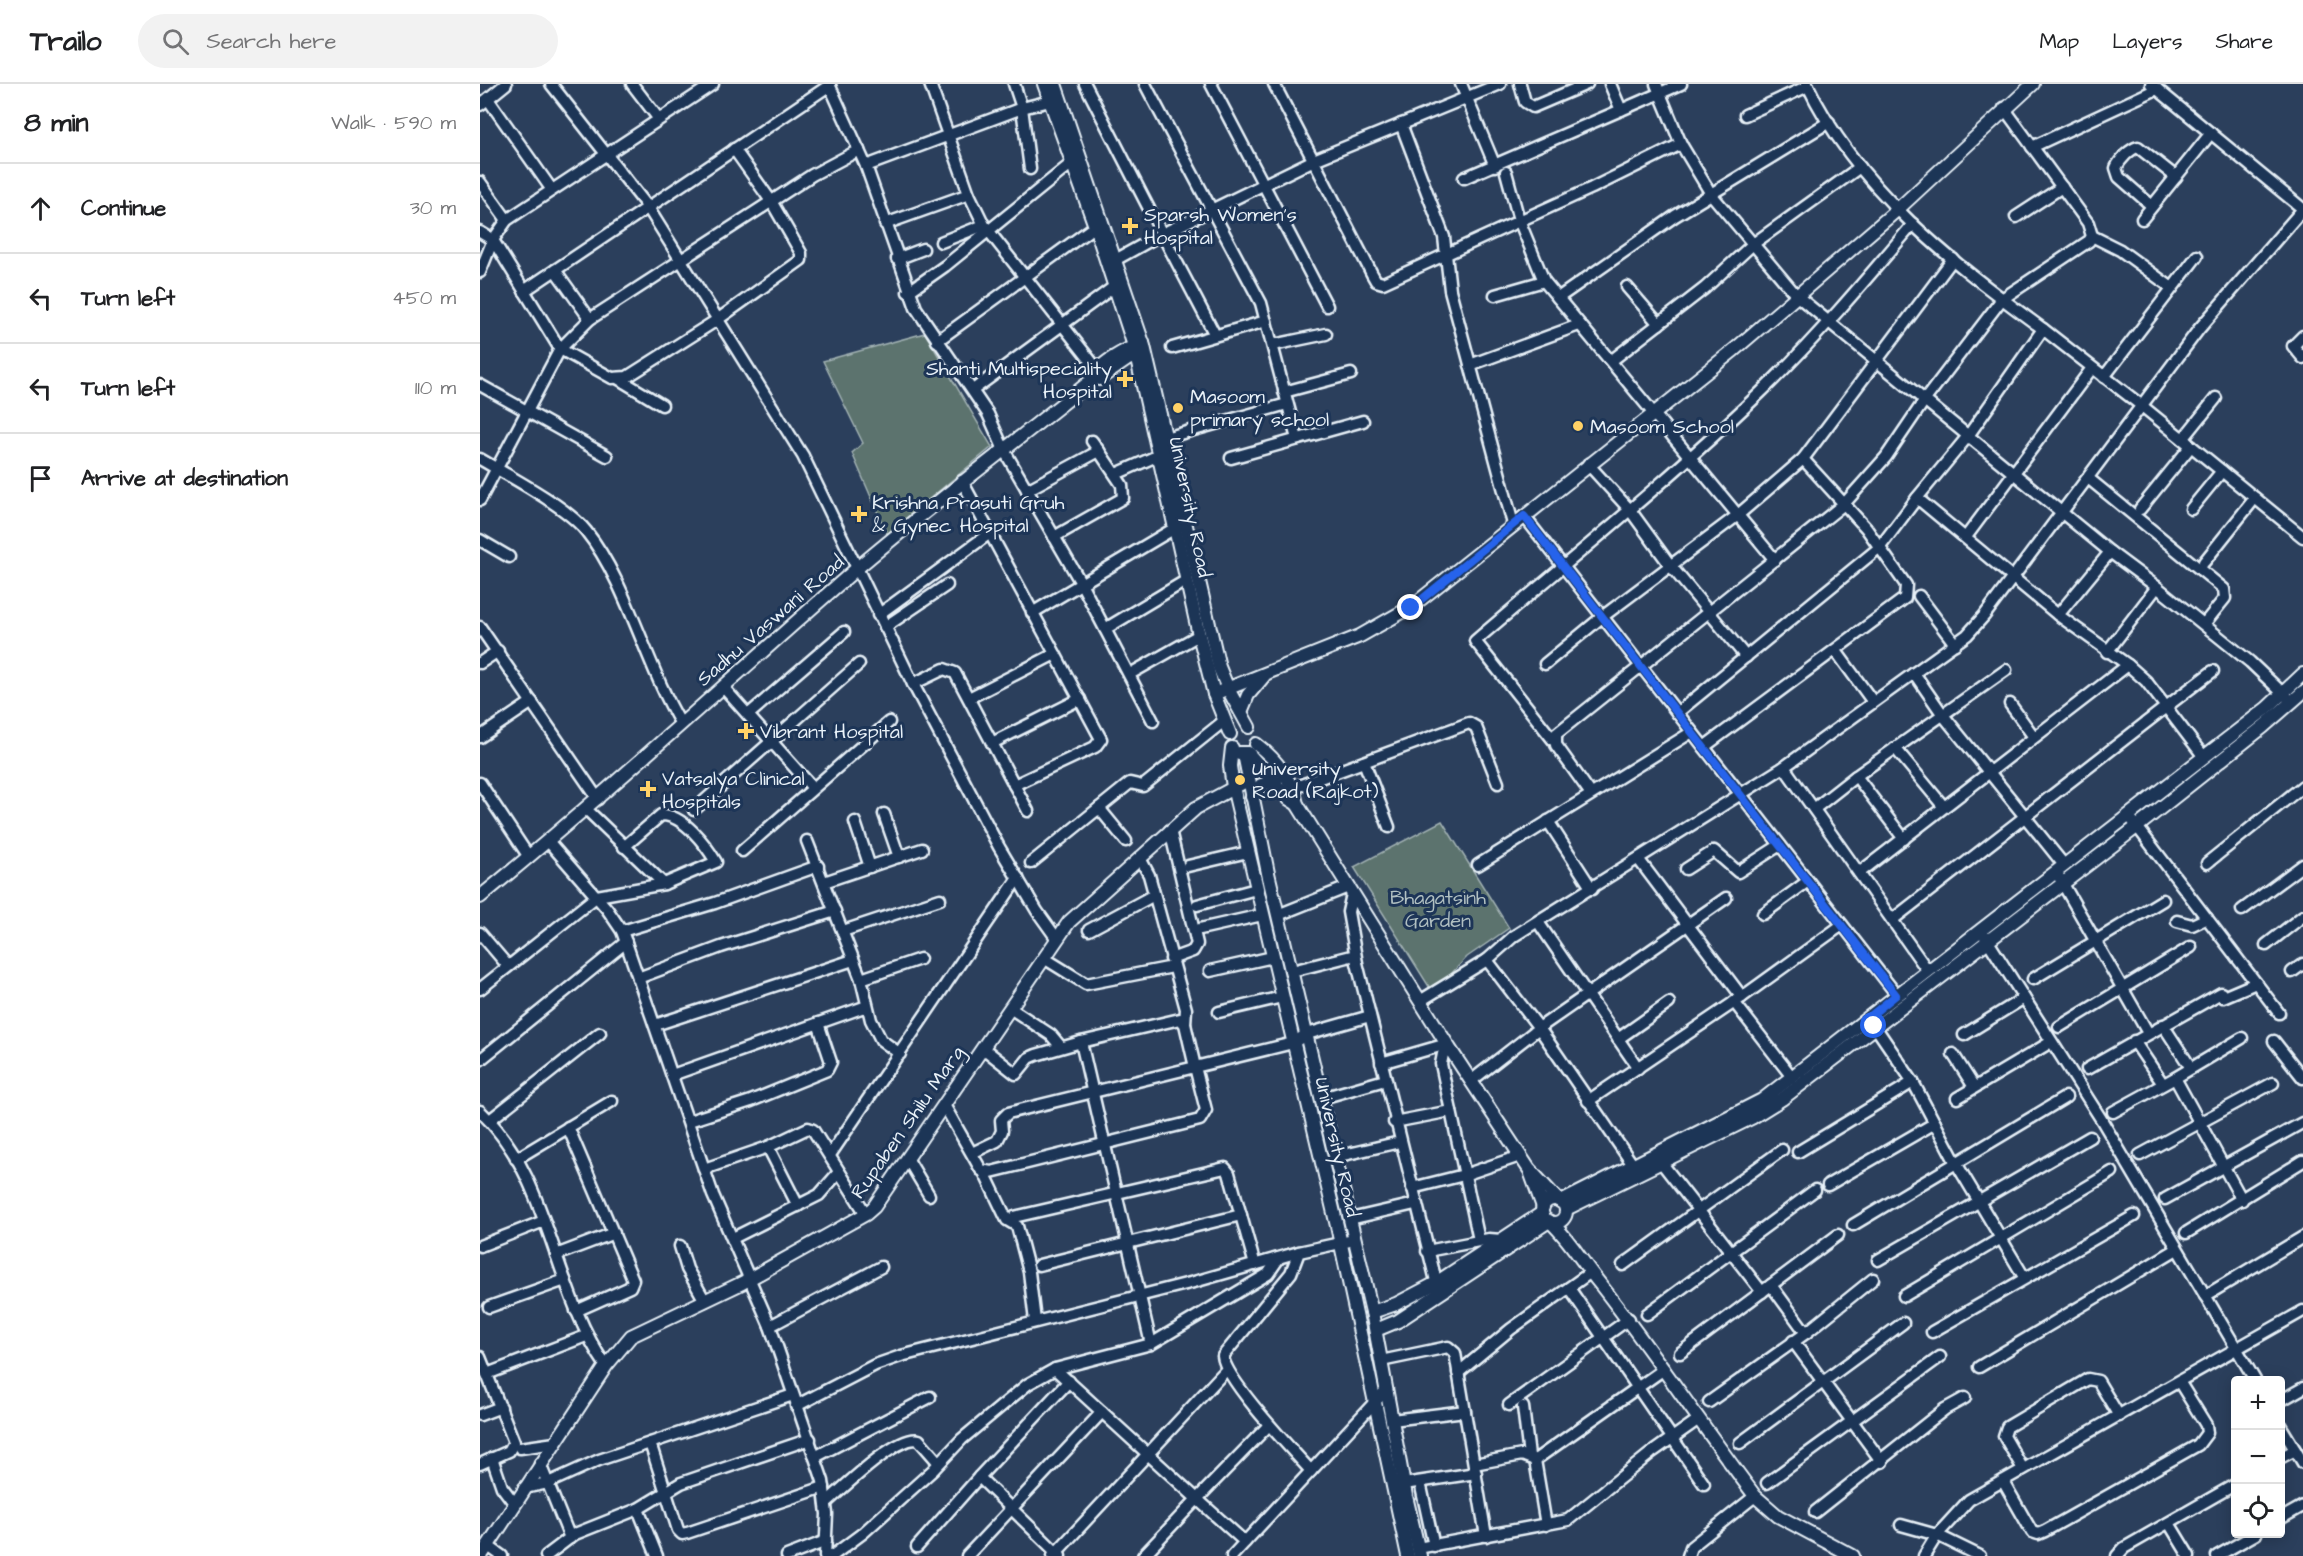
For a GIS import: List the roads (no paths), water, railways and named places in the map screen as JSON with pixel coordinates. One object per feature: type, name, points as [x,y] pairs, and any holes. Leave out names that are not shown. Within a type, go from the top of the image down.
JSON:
[{"type":"street","points":[[507,84],[484,102],[552,190]]},
{"type":"street","points":[[551,84],[647,206],[803,456],[913,684],[1018,878],[1057,939]]},
{"type":"street","points":[[632,84],[658,118]]},
{"type":"street","points":[[480,273],[493,240],[507,220],[658,118],[713,84]]},
{"type":"street","points":[[930,84],[969,194],[986,227],[1063,325],[1095,375]]},
{"type":"street","points":[[1014,84],[1022,108],[1030,169]]},
{"type":"street","name":"University Road","points":[[1044,84],[1115,286],[1140,349],[1159,455],[1198,635],[1214,694],[1230,735]]},
{"type":"street","name":"University Road","points":[[1054,84],[1117,259],[1165,438],[1219,667],[1249,727]]},
{"type":"street","points":[[1085,84],[1215,335]]},
{"type":"street","points":[[1145,84],[1261,303],[1297,440]]},
{"type":"street","points":[[1212,84],[1327,306]]},
{"type":"street","points":[[1274,84],[1376,281],[1390,282],[1446,253],[1592,188],[1682,144]]},
{"type":"street","points":[[1461,84],[1495,166]]},
{"type":"street","points":[[1117,259],[1212,208],[1314,160],[1500,84]]},
{"type":"street","points":[[1520,84],[1525,102],[1533,107],[1587,84]]},
{"type":"street","points":[[1610,84],[1621,110]]},
{"type":"street","points":[[1464,178],[1621,110],[1658,89],[1681,84]]},
{"type":"street","points":[[1214,694],[1387,623],[1411,608],[1588,464],[1734,350],[1897,210],[2004,108],[2033,84]]},
{"type":"street","points":[[524,291],[829,85],[866,166],[908,292],[937,341],[988,414],[1004,450],[1081,583],[1153,721]]},
{"type":"street","points":[[1745,115],[1807,85],[1860,167],[1897,210],[2002,299],[2142,406],[2303,537]]},
{"type":"street","points":[[1420,1001],[1487,960],[1514,936],[1639,860],[1784,767],[1955,644],[1976,626],[2199,329],[2303,209],[2154,86],[2032,147]]},
{"type":"street","points":[[1658,89],[1682,144],[1711,194],[1796,295],[2110,552],[2204,624],[2288,697]]},
{"type":"street","points":[[866,166],[1022,108],[1050,101]]},
{"type":"street","points":[[2004,108],[2088,222],[2092,236],[2120,250],[2172,288]]},
{"type":"street","points":[[1558,298],[1627,248],[1829,122]]},
{"type":"street","points":[[1401,124],[1439,218],[1450,291],[1513,524]]},
{"type":"street","points":[[2142,219],[2211,133]]},
{"type":"street","points":[[2152,206],[2120,177],[2116,168],[2118,163],[2133,148],[2138,147],[2176,177]]},
{"type":"street","points":[[619,379],[717,320],[801,260],[801,253],[771,201],[734,149]]},
{"type":"street","points":[[480,500],[560,349],[590,319],[771,201],[859,150]]},
{"type":"street","points":[[908,292],[945,266],[986,227],[1072,163]]},
{"type":"street","points":[[1611,361],[1705,288],[1753,244],[1860,167]]},
{"type":"street","points":[[1506,172],[1519,220],[1545,280],[1579,325],[1654,412],[1775,561]]},
{"type":"street","points":[[480,182],[507,220]]},
{"type":"street","points":[[2016,218],[2062,187]]},
{"type":"street","points":[[885,224],[969,194]]},
{"type":"street","points":[[1591,794],[1554,741],[1476,641],[1630,510],[1760,393],[1829,321],[1913,224]]},
{"type":"street","points":[[937,341],[1095,226]]},
{"type":"street","points":[[941,242],[986,227]]},
{"type":"street","points":[[480,231],[493,240],[560,349],[612,378],[619,379],[662,405]]},
{"type":"street","points":[[1554,741],[1559,731],[1844,504],[1886,457],[1924,401],[2002,299],[2084,245],[2092,236]]},
{"type":"street","points":[[897,259],[923,249]]},
{"type":"street","points":[[2104,377],[2197,256]]},
{"type":"street","points":[[1545,664],[1602,617],[1738,514],[1803,459],[1953,259]]},
{"type":"street","points":[[555,270],[590,319]]},
{"type":"street","points":[[1495,295],[1545,280]]},
{"type":"street","points":[[973,390],[1115,286]]},
{"type":"street","points":[[1627,286],[1659,324]]},
{"type":"street","points":[[1172,348],[1266,321]]},
{"type":"street","points":[[1470,365],[1579,325]]},
{"type":"street","points":[[1677,713],[1880,547],[1968,436],[2043,329]]},
{"type":"street","points":[[1273,345],[1326,334]]},
{"type":"street","points":[[2303,336],[2293,346],[2303,358]]},
{"type":"street","name":"Sadhu Vaswani Road","points":[[480,897],[598,799],[857,569],[962,481],[1004,450],[1095,375],[1097,380],[1140,349]]},
{"type":"street","points":[[1966,537],[2092,368]]},
{"type":"street","points":[[1284,392],[1351,374]]},
{"type":"street","points":[[480,385],[607,456]]},
{"type":"street","points":[[2140,509],[2216,398]]},
{"type":"street","points":[[1165,438],[1287,404]]},
{"type":"street","points":[[1231,458],[1363,420]]},
{"type":"street","points":[[1054,537],[1123,498],[1124,492],[1116,474],[1092,441]]},
{"type":"street","points":[[1027,490],[1099,451]]},
{"type":"street","points":[[1116,474],[1159,455]]},
{"type":"street","points":[[480,459],[571,517],[585,530],[614,579],[661,688],[681,724]]},
{"type":"street","points":[[1704,747],[1905,598],[1906,585],[1880,547],[1803,459]]},
{"type":"street","points":[[1588,464],[1630,510],[1670,565],[1746,657]]},
{"type":"street","points":[[2192,509],[2222,471]]},
{"type":"street","points":[[2088,478],[2224,589],[2226,598],[2204,624]]},
{"type":"street","points":[[962,481],[1100,735],[1099,744],[1014,785]]},
{"type":"street","points":[[1917,498],[2058,615],[2128,665],[2146,681],[2204,757]]},
{"type":"street","points":[[2204,562],[2255,498]]},
{"type":"street","points":[[1524,516],[1896,995]]},
{"type":"street","points":[[1032,613],[1175,528]]},
{"type":"street","points":[[878,615],[990,533]]},
{"type":"street","points":[[480,540],[509,557]]},
{"type":"street","points":[[2058,615],[2110,552]]},
{"type":"street","points":[[1105,629],[1187,580]]},
{"type":"street","points":[[885,627],[947,585]]},
{"type":"street","points":[[2107,652],[2157,586]]},
{"type":"street","points":[[1919,596],[1955,644]]},
{"type":"street","points":[[480,627],[598,799]]},
{"type":"street","points":[[748,715],[844,632]]},
{"type":"street","points":[[1130,674],[1198,635]]},
{"type":"street","points":[[480,663],[498,651]]},
{"type":"street","points":[[1836,651],[1873,702]]},
{"type":"street","points":[[969,698],[1055,654]]},
{"type":"street","points":[[693,810],[859,664]]},
{"type":"street","points":[[1859,873],[2128,665]]},
{"type":"street","points":[[913,684],[948,669],[955,673],[1028,811]]},
{"type":"street","points":[[1814,809],[1856,776],[2006,670]]},
{"type":"street","points":[[1892,920],[2213,671]]},
{"type":"street","points":[[1241,712],[1248,696],[1267,673]]},
{"type":"street","points":[[1914,673],[1943,715],[2025,815],[2060,868],[2062,883],[2148,1033]]},
{"type":"street","points":[[1376,1330],[1398,1321],[1501,1240],[1547,1216],[1560,1221],[1563,1207],[1633,1165],[1658,1158],[1770,1107],[1803,1084],[1872,1022],[1896,995],[1928,971],[2062,883],[2138,826],[2301,684]]},
{"type":"street","points":[[723,687],[812,787]]},
{"type":"street","points":[[1547,1216],[1548,1201],[1563,1207],[1742,1112],[1872,1022],[1984,935],[2060,868],[2204,757],[2288,697]]},
{"type":"street","points":[[992,743],[1080,699]]},
{"type":"street","points":[[480,737],[532,702]]},
{"type":"street","points":[[2010,704],[2034,737]]},
{"type":"street","points":[[1031,863],[1130,783],[1143,786],[1224,721]]},
{"type":"street","points":[[742,851],[812,787],[889,722]]},
{"type":"street","points":[[1293,788],[1469,723],[1476,727],[1498,783]]},
{"type":"street","points":[[1250,750],[1256,733],[1249,727],[1236,727],[1230,735],[1232,748],[1250,750],[1273,759],[1293,788],[1297,804],[1448,1046],[1529,1169],[1563,1207],[1574,1244]]},
{"type":"street","points":[[1478,865],[1692,732]]},
{"type":"street","name":"University Road","points":[[1232,748],[1230,766],[1233,787],[1256,889],[1340,1243],[1374,1402],[1415,1553]]},
{"type":"street","points":[[1896,748],[1944,807]]},
{"type":"street","points":[[1250,750],[1289,799],[1297,804]]},
{"type":"street","name":"University Road","points":[[1250,750],[1248,780],[1376,1330],[1415,1553]]},
{"type":"street","points":[[1364,762],[1389,827]]},
{"type":"street","points":[[1784,767],[1928,971]]},
{"type":"street","points":[[1856,776],[1904,839]]},
{"type":"street","name":"Rupaben Shilu Marg","points":[[484,1551],[606,1366],[631,1336],[751,1278],[866,1214],[874,1207],[1069,922],[1196,808],[1248,780]]},
{"type":"street","points":[[1252,797],[1261,785],[1276,781]]},
{"type":"street","points":[[480,783],[529,857]]},
{"type":"street","points":[[2207,863],[2303,786]]},
{"type":"street","points":[[480,807],[491,800]]},
{"type":"street","points":[[1099,808],[1126,841]]},
{"type":"street","points":[[586,809],[663,884]]},
{"type":"street","points":[[480,989],[597,896],[663,884],[716,862],[684,825],[668,814],[661,814],[624,847]]},
{"type":"street","points":[[884,814],[899,857]]},
{"type":"street","points":[[2128,815],[2279,1013]]},
{"type":"street","points":[[1548,821],[1592,889]]},
{"type":"street","points":[[855,822],[870,867]]},
{"type":"street","points":[[1044,958],[1086,984],[1172,963],[1193,951],[1197,944],[1170,830]]},
{"type":"street","points":[[548,841],[597,896],[624,937],[704,1169],[770,1326],[794,1401],[810,1439],[824,1487],[825,1556]]},
{"type":"street","points":[[807,841],[854,960],[867,1006],[881,1040],[900,1054]]},
{"type":"street","points":[[1686,870],[1714,851],[1738,872],[1779,845]]},
{"type":"street","points":[[824,882],[922,849]]},
{"type":"street","points":[[1188,866],[1248,852]]},
{"type":"street","points":[[984,1173],[1200,1120],[1205,1116],[1206,1110],[1185,1024],[1186,1009],[1149,875],[1140,858]]},
{"type":"street","points":[[1639,860],[1688,924],[1792,1077]]},
{"type":"street","points":[[2242,910],[2303,865]]},
{"type":"street","points":[[480,1060],[624,937],[818,866]]},
{"type":"street","points":[[831,1155],[1018,878]]},
{"type":"street","points":[[1762,914],[1808,881]]},
{"type":"street","points":[[1197,905],[1256,889]]},
{"type":"street","points":[[1278,915],[1350,890]]},
{"type":"street","points":[[1350,890],[1348,912],[1355,955],[1394,1122],[1438,1289]]},
{"type":"street","points":[[1089,930],[1154,895]]},
{"type":"street","points":[[1471,1081],[1539,1028],[1726,898]]},
{"type":"street","points":[[843,931],[940,899]]},
{"type":"street","points":[[2033,978],[2163,900]]},
{"type":"street","points":[[638,978],[721,947],[835,911]]},
{"type":"street","points":[[1200,929],[1262,915]]},
{"type":"street","points":[[2266,945],[2303,916]]},
{"type":"street","points":[[2177,921],[2192,925],[2207,918]]},
{"type":"street","points":[[1538,922],[1638,1068]]},
{"type":"street","points":[[1588,1101],[1738,1000],[1842,925]]},
{"type":"street","points":[[480,933],[508,966]]},
{"type":"street","points":[[1984,935],[2101,1119],[2253,1376]]},
{"type":"street","points":[[2059,1027],[2191,946]]},
{"type":"street","points":[[1292,970],[1355,955]]},
{"type":"street","points":[[1210,971],[1273,957]]},
{"type":"street","points":[[861,979],[920,959]]},
{"type":"street","points":[[655,1025],[854,960]]},
{"type":"street","points":[[1487,960],[1539,1028],[1633,1165]]},
{"type":"street","points":[[2292,972],[2303,964]]},
{"type":"street","points":[[2087,1069],[2163,1025],[2222,995],[2256,983]]},
{"type":"street","points":[[1219,1012],[1282,997]]},
{"type":"street","points":[[1964,1035],[2024,998]]},
{"type":"street","points":[[1618,1039],[1669,1003]]},
{"type":"street","points":[[672,1075],[867,1006]]},
{"type":"street","points":[[1011,1008],[1051,1035],[1061,1047]]},
{"type":"street","points":[[972,1153],[997,1141],[1000,1137],[1003,1115],[1293,1043],[1307,1034],[1370,1016]]},
{"type":"street","points":[[983,1048],[1016,1074],[1029,1059],[1061,1047],[1175,1018],[1180,1018],[1185,1024]]},
{"type":"street","points":[[1872,1022],[1913,1082],[1956,1163],[2024,1277]]},
{"type":"street","points":[[689,1121],[820,1076],[828,1070],[831,1062],[818,1023]]},
{"type":"street","points":[[2163,1025],[2191,1068]]},
{"type":"street","points":[[490,1120],[600,1033]]},
{"type":"street","points":[[2113,1112],[2242,1038]]},
{"type":"street","points":[[2134,1041],[2163,1084]]},
{"type":"street","points":[[2274,1041],[2303,1077]]},
{"type":"street","points":[[1081,1042],[1151,1344]]},
{"type":"street","points":[[1957,1098],[2051,1042]]},
{"type":"street","points":[[1381,1064],[1448,1046]]},
{"type":"street","points":[[1448,1046],[1441,1064],[1479,1240]]},
{"type":"street","points":[[1953,1054],[1974,1087]]},
{"type":"street","points":[[2175,1078],[2201,1121],[2242,1200]]},
{"type":"street","points":[[1322,1098],[1384,1080]]},
{"type":"street","points":[[1798,1152],[1913,1082]]},
{"type":"street","points":[[2140,1155],[2273,1083]]},
{"type":"street","points":[[1853,1225],[2066,1097]]},
{"type":"street","points":[[516,1159],[612,1101]]},
{"type":"street","points":[[944,1105],[984,1173],[1007,1220],[1017,1226],[1029,1272],[1035,1321]]},
{"type":"street","points":[[480,1111],[490,1120],[516,1159],[544,1221],[586,1336],[606,1366]]},
{"type":"street","points":[[1394,1122],[1451,1111]]},
{"type":"street","points":[[1828,1185],[1935,1123]]},
{"type":"street","points":[[2165,1199],[2302,1123]]},
{"type":"street","points":[[568,1127],[633,1280],[630,1287],[576,1311]]},
{"type":"street","points":[[704,1169],[768,1147],[808,1128],[813,1130],[831,1155],[866,1214]]},
{"type":"street","points":[[1878,1260],[2090,1137]]},
{"type":"street","points":[[1335,1157],[1400,1142]]},
{"type":"street","points":[[768,1147],[798,1206]]},
{"type":"street","points":[[1623,1265],[1782,1150]]},
{"type":"street","points":[[1412,1188],[1464,1175],[1520,1156]]},
{"type":"street","points":[[907,1158],[929,1195]]},
{"type":"street","points":[[1658,1158],[1732,1250],[1806,1333]]},
{"type":"street","points":[[2186,1233],[2303,1161]]},
{"type":"street","points":[[1014,1217],[1226,1168],[1255,1265]]},
{"type":"street","points":[[1529,1169],[1547,1216],[1574,1244],[1591,1272],[1629,1319],[1755,1496],[1778,1516],[1842,1554]]},
{"type":"street","points":[[733,1238],[819,1195],[839,1172]]},
{"type":"street","points":[[1904,1296],[2112,1172]]},
{"type":"street","points":[[1647,1314],[1815,1190]]},
{"type":"street","points":[[1350,1219],[1415,1204]]},
{"type":"street","points":[[1039,1265],[1241,1215]]},
{"type":"street","points":[[1372,1312],[1438,1289],[1547,1216]]},
{"type":"street","points":[[1932,1332],[2133,1216]]},
{"type":"street","points":[[480,1246],[544,1221]]},
{"type":"street","points":[[556,1255],[614,1233]]},
{"type":"street","points":[[1680,1353],[1838,1235]]},
{"type":"street","points":[[2205,1296],[2303,1237]]},
{"type":"street","points":[[524,1488],[548,1483],[599,1460],[650,1443],[794,1401],[901,1356],[1299,1252],[1354,1240]]},
{"type":"street","points":[[1427,1251],[1479,1240],[1501,1240]]},
{"type":"street","points":[[680,1246],[687,1269],[705,1301]]},
{"type":"street","points":[[1979,1367],[2177,1249]]},
{"type":"street","points":[[1299,1252],[1291,1273],[1225,1353],[1224,1361],[1227,1369],[1269,1425],[1311,1471]]},
{"type":"street","points":[[832,1556],[863,1533],[987,1416],[1028,1384],[1055,1369],[1151,1344],[1268,1274],[1279,1258]]},
{"type":"street","points":[[770,1326],[881,1267]]},
{"type":"street","points":[[1458,1372],[1591,1272]]},
{"type":"street","points":[[1709,1402],[1806,1333],[1873,1279]]},
{"type":"street","points":[[489,1307],[565,1280]]},
{"type":"street","points":[[1569,1288],[1704,1484]]},
{"type":"street","points":[[1924,1556],[1937,1535],[1969,1500],[2180,1383],[2303,1311]]},
{"type":"street","points":[[1509,1405],[1629,1319]]},
{"type":"street","points":[[1740,1443],[1903,1323]]},
{"type":"street","points":[[487,1374],[586,1336]]},
{"type":"street","points":[[1793,1341],[1882,1462]]},
{"type":"street","points":[[1381,1361],[1448,1347],[1455,1353],[1486,1536]]},
{"type":"street","points":[[1767,1483],[1940,1356]]},
{"type":"street","points":[[480,1359],[514,1442],[508,1451],[480,1464]]},
{"type":"street","points":[[1055,1369],[1245,1542]]},
{"type":"street","points":[[979,1477],[1056,1555],[1227,1369]]},
{"type":"street","points":[[1404,1484],[1532,1458],[1664,1369]]},
{"type":"street","points":[[2023,1469],[2004,1437],[2007,1427],[2088,1379],[2098,1381],[2119,1416]]},
{"type":"street","points":[[917,1547],[979,1477],[1069,1382]]},
{"type":"street","points":[[2003,1480],[2032,1532],[2038,1534],[2045,1531],[2198,1445],[2204,1439],[2207,1434],[2206,1425],[2180,1383]]},
{"type":"street","points":[[2285,1398],[2303,1388]]},
{"type":"street","points":[[1232,1556],[1386,1390]]},
{"type":"street","points":[[815,1457],[930,1397]]},
{"type":"street","points":[[1815,1512],[1882,1462],[1945,1409],[1965,1398]]},
{"type":"street","points":[[480,1416],[501,1407]]},
{"type":"street","points":[[1523,1407],[1546,1526]]},
{"type":"street","points":[[1392,1420],[1464,1411]]},
{"type":"street","points":[[967,1556],[1102,1412]]},
{"type":"street","points":[[1415,1553],[1434,1546],[1568,1520],[1700,1419]]},
{"type":"street","points":[[1143,1556],[1269,1425]]},
{"type":"street","points":[[2283,1430],[2303,1463]]},
{"type":"street","points":[[546,1556],[570,1538],[638,1509],[681,1483],[810,1439]]},
{"type":"street","points":[[826,1503],[885,1453],[906,1440],[919,1440],[939,1463]]},
{"type":"street","points":[[520,1448],[555,1443]]},
{"type":"street","points":[[650,1443],[682,1534],[824,1487]]},
{"type":"street","points":[[2285,1455],[2295,1450]]},
{"type":"street","points":[[492,1458],[502,1487],[514,1503]]},
{"type":"street","points":[[540,1464],[570,1538]]},
{"type":"street","points":[[1420,1482],[1434,1546]]},
{"type":"street","points":[[2117,1556],[2124,1548],[2231,1486]]},
{"type":"street","points":[[1688,1556],[1690,1546],[1755,1496]]},
{"type":"street","points":[[2285,1516],[2303,1506]]},
{"type":"street","points":[[638,1509],[657,1556]]},
{"type":"street","points":[[2169,1523],[2189,1556]]},
{"type":"street","points":[[1901,1526],[1937,1535],[1980,1556]]},
{"type":"street","points":[[2217,1556],[2248,1538]]},
{"type":"street","points":[[787,1556],[826,1541]]},
{"type":"street","points":[[484,1551],[502,1556]]},
{"type":"place","name":"Sparsh Women's Hospital","points":[[1130,226]]},
{"type":"place","name":"Shanti Multispeciality Hospital","points":[[1125,379]]},
{"type":"place","name":"Masoom primary school","points":[[1178,408]]},
{"type":"place","name":"Masoom School","points":[[1578,426]]},
{"type":"place","name":"Krishna Prasuti Gruh & Gynec Hospital","points":[[859,514]]},
{"type":"place","name":"Vibrant Hospital","points":[[746,731]]},
{"type":"place","name":"University Road (Rajkot)","points":[[1240,780]]},
{"type":"place","name":"Vatsalya Clinical Hospitals","points":[[648,789]]},
{"type":"park label","name":"Bhagatsinh Garden","points":[[1438,908]]}]
